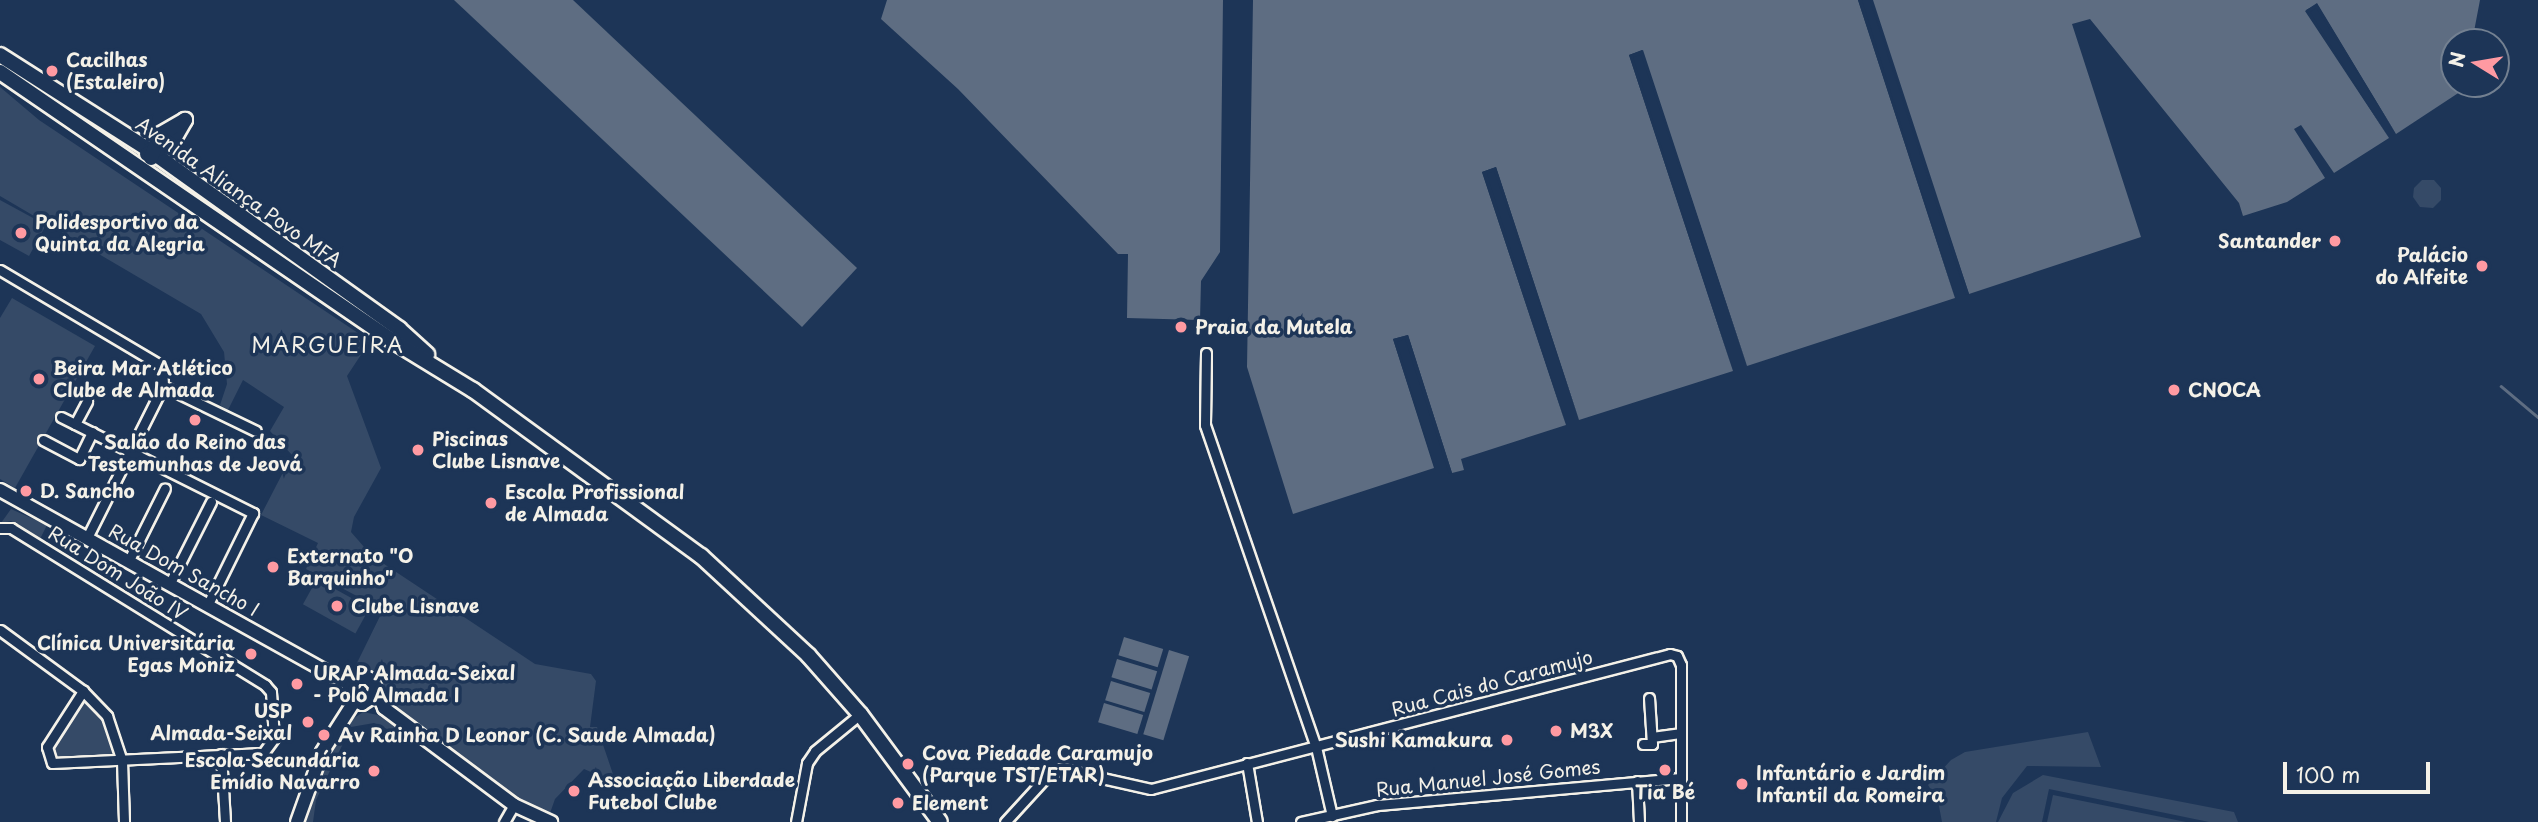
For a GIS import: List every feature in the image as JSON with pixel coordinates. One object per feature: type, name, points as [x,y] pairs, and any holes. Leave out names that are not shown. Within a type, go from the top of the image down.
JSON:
[{"type":"main road","name":"Avenida Aliança Povo MFA","points":[[0,55],[152,152],[399,329],[446,371],[701,556],[753,601],[860,714],[940,822]]},
{"type":"main road","name":"Avenida Aliança Povo MFA","points":[[0,72],[391,340],[446,371]]},
{"type":"main road","points":[[116,150],[143,155],[152,152],[153,172],[164,184]]},
{"type":"main road","name":"Rua Dom Sancho I","points":[[0,489],[349,684]]},
{"type":"main road","points":[[354,702],[348,695],[349,684],[364,677],[375,688],[380,704],[441,752],[514,805],[551,822]]},
{"type":"main road","points":[[354,702],[370,700],[375,688]]},
{"type":"main road","points":[[297,822],[322,752],[354,702]]},
{"type":"street","points":[[0,270],[157,360],[163,370],[163,386],[87,538]]},
{"type":"street","points":[[1206,353],[1205,425],[1316,747],[1332,816]]},
{"type":"street","points":[[163,386],[256,431]]},
{"type":"street","points":[[75,424],[87,401]]},
{"type":"street","points":[[61,417],[213,498],[253,513],[208,604]]},
{"type":"street","points":[[43,440],[79,458],[92,432]]},
{"type":"street","points":[[129,561],[165,488]]},
{"type":"street","points":[[170,583],[213,498]]},
{"type":"street","name":"Rua Dom João IV","points":[[0,528],[11,528],[265,685],[271,692],[274,719],[274,738],[268,750],[221,754]]},
{"type":"street","points":[[0,630],[83,691],[107,716],[122,761],[124,822]]},
{"type":"street","name":"Rua Cais do Caramujo","points":[[1005,822],[1049,774],[1079,769],[1151,789],[1666,654],[1677,656],[1681,665],[1680,733]]},
{"type":"street","points":[[83,691],[47,747],[48,759],[58,764],[221,754],[225,822]]},
{"type":"street","points":[[1643,744],[1652,744],[1649,698]]},
{"type":"street","points":[[796,822],[807,763],[815,751],[860,714]]},
{"type":"street","points":[[1651,737],[1680,733],[1681,822]]},
{"type":"street","points":[[1247,763],[1257,822]]},
{"type":"street","name":"Rua Manuel José Gomes","points":[[1301,822],[1377,805],[1679,778]]},
{"type":"street","points":[[1637,781],[1639,822]]},
{"type":"street","points":[[504,822],[514,805]]},
{"type":"shaded area","points":[[454,0],[573,0],[857,268],[802,327]]},
{"type":"shaded area","points":[[887,0],[1223,0],[1220,252],[1201,281],[1200,320],[1127,318],[1128,254],[1118,254],[958,89],[881,19]]},
{"type":"shaded area","points":[[1253,0],[1858,0],[1955,298],[1747,366],[1642,50],[1629,55],[1733,371],[1579,420],[1496,167],[1482,172],[1566,425],[1461,459],[1464,470],[1452,473],[1408,335],[1393,339],[1434,468],[1293,514],[1247,367]]},
{"type":"shaded area","points":[[1873,0],[2480,0],[2475,28],[2440,28],[2440,98],[2451,98],[2396,134],[2317,4],[2306,10],[2389,138],[2334,173],[2301,125],[2294,129],[2325,178],[2287,202],[2243,216],[2239,203],[2090,19],[2072,24],[2141,237],[1969,294]]},
{"type":"shaded area","points":[[0,87],[39,120],[370,341],[347,376],[381,468],[354,517],[351,532],[372,556],[535,664],[591,674],[596,681],[590,727],[597,727],[616,783],[584,769],[555,799],[549,816],[507,794],[406,715],[387,705],[376,677],[355,667],[383,610],[306,569],[318,543],[261,515],[292,455],[270,431],[284,407],[243,380],[228,410],[220,405],[227,384],[224,352],[201,314],[0,196]]},
{"type":"shaded area","points":[[158,164],[396,336],[160,174]]},
{"type":"shaded area","points":[[2422,180],[2434,180],[2441,188],[2441,200],[2433,208],[2420,207],[2413,197],[2414,188]]},
{"type":"shaded area","name":"Polidesportivo da Quinta da Alegria","points":[[0,200],[46,225],[29,256],[0,240]]},
{"type":"shaded area","name":"Beira Mar Atlético Clube de Almada","points":[[12,298],[95,346],[15,488],[0,479],[0,318]]},
{"type":"shaded area","points":[[11,509],[47,525],[40,539],[11,521],[1,523]]},
{"type":"shaded area","name":"Clube Lisnave","points":[[317,579],[369,608],[355,633],[303,604]]},
{"type":"shaded area","points":[[1124,637],[1163,649],[1158,667],[1118,655]]},
{"type":"shaded area","points":[[1169,650],[1189,656],[1163,740],[1143,734]]},
{"type":"shaded area","points":[[1117,659],[1157,671],[1152,689],[1111,677]]},
{"type":"shaded area","points":[[1111,681],[1150,693],[1144,712],[1105,700]]},
{"type":"shaded area","points":[[87,698],[104,718],[117,755],[55,758],[52,749]]},
{"type":"shaded area","points":[[1104,703],[1143,715],[1137,734],[1098,722]]},
{"type":"shaded area","points":[[363,712],[378,715],[422,745],[374,723],[351,727],[316,800],[313,822],[306,822],[330,750],[347,723]]},
{"type":"shaded area","points":[[2088,732],[2101,767],[2027,766],[2002,798],[1996,822],[1942,822],[1938,801],[1928,785],[1951,760],[1965,752]]},
{"type":"shaded area","points":[[2043,775],[2234,812],[2238,822],[2209,822],[2049,789],[2042,822],[1998,822],[2013,793]]},
{"type":"shaded area","points":[[2053,795],[2186,822],[2047,822]]},
{"type":"pier","points":[[1858,0],[1862,0],[1955,298]]},
{"type":"pier","points":[[1870,1],[1969,294],[1966,295]]},
{"type":"pier","points":[[2317,3],[2396,134],[2316,8],[2310,12],[2389,138],[2305,11]]},
{"type":"pier","points":[[1643,50],[1747,366],[1641,55],[1633,57],[1733,371],[1629,55]]},
{"type":"pier","points":[[1496,167],[1579,420],[1494,171],[1487,174],[1566,425],[1482,172]]},
{"type":"pier","points":[[1408,335],[1452,473],[1449,474],[1405,339],[1397,342],[1436,472],[1393,339]]},
{"type":"waterway","points":[[2501,386],[2538,417]]},
{"type":"place","name":"Cacilhas (Estaleiro)","points":[[52,71]]},
{"type":"place","name":"Polidesportivo da Quinta da Alegria","points":[[21,233]]},
{"type":"place","name":"Santander","points":[[2335,241]]},
{"type":"place","name":"Palácio do Alfeite","points":[[2482,266]]},
{"type":"place","name":"Praia da Mutela","points":[[1181,327]]},
{"type":"place","name":"Beira Mar Atlético Clube de Almada","points":[[39,379]]},
{"type":"place","name":"CNOCA","points":[[2174,390]]},
{"type":"place","name":"Salão do Reino das Testemunhas de Jeová","points":[[195,420]]},
{"type":"place","name":"Piscinas Clube Lisnave","points":[[418,450]]},
{"type":"place","name":"D. Sancho","points":[[26,491]]},
{"type":"place","name":"Escola Profissional de Almada","points":[[491,503]]},
{"type":"place","name":"Externato \"O Barquinho\"","points":[[273,567]]},
{"type":"place","name":"Clube Lisnave","points":[[337,606]]},
{"type":"place","name":"Clínica Universitária Egas Moniz","points":[[251,654]]},
{"type":"place","name":"URAP Almada-Seixal - Polo Almada I","points":[[297,684]]},
{"type":"place","name":"USP Almada-Seixal","points":[[308,722]]},
{"type":"place","name":"M3X","points":[[1556,731]]},
{"type":"place","name":"Av Rainha D Leonor (C. Saude Almada)","points":[[324,735]]},
{"type":"place","name":"Sushi Kamakura","points":[[1507,740]]},
{"type":"place","name":"Cova Piedade Caramujo (Parque TST/ETAR)","points":[[908,764]]},
{"type":"place","name":"Tia Bé","points":[[1665,770]]},
{"type":"place","name":"Escola Secundária Emídio Navarro","points":[[374,771]]},
{"type":"place","name":"Infantário e Jardim Infantil da Romeira","points":[[1742,784]]},
{"type":"place","name":"Associação Liberdade Futebol Clube","points":[[574,791]]},
{"type":"place","name":"Element","points":[[898,803]]},
{"type":"district","name":"MARGUEIRA","points":[[328,344]]}]
